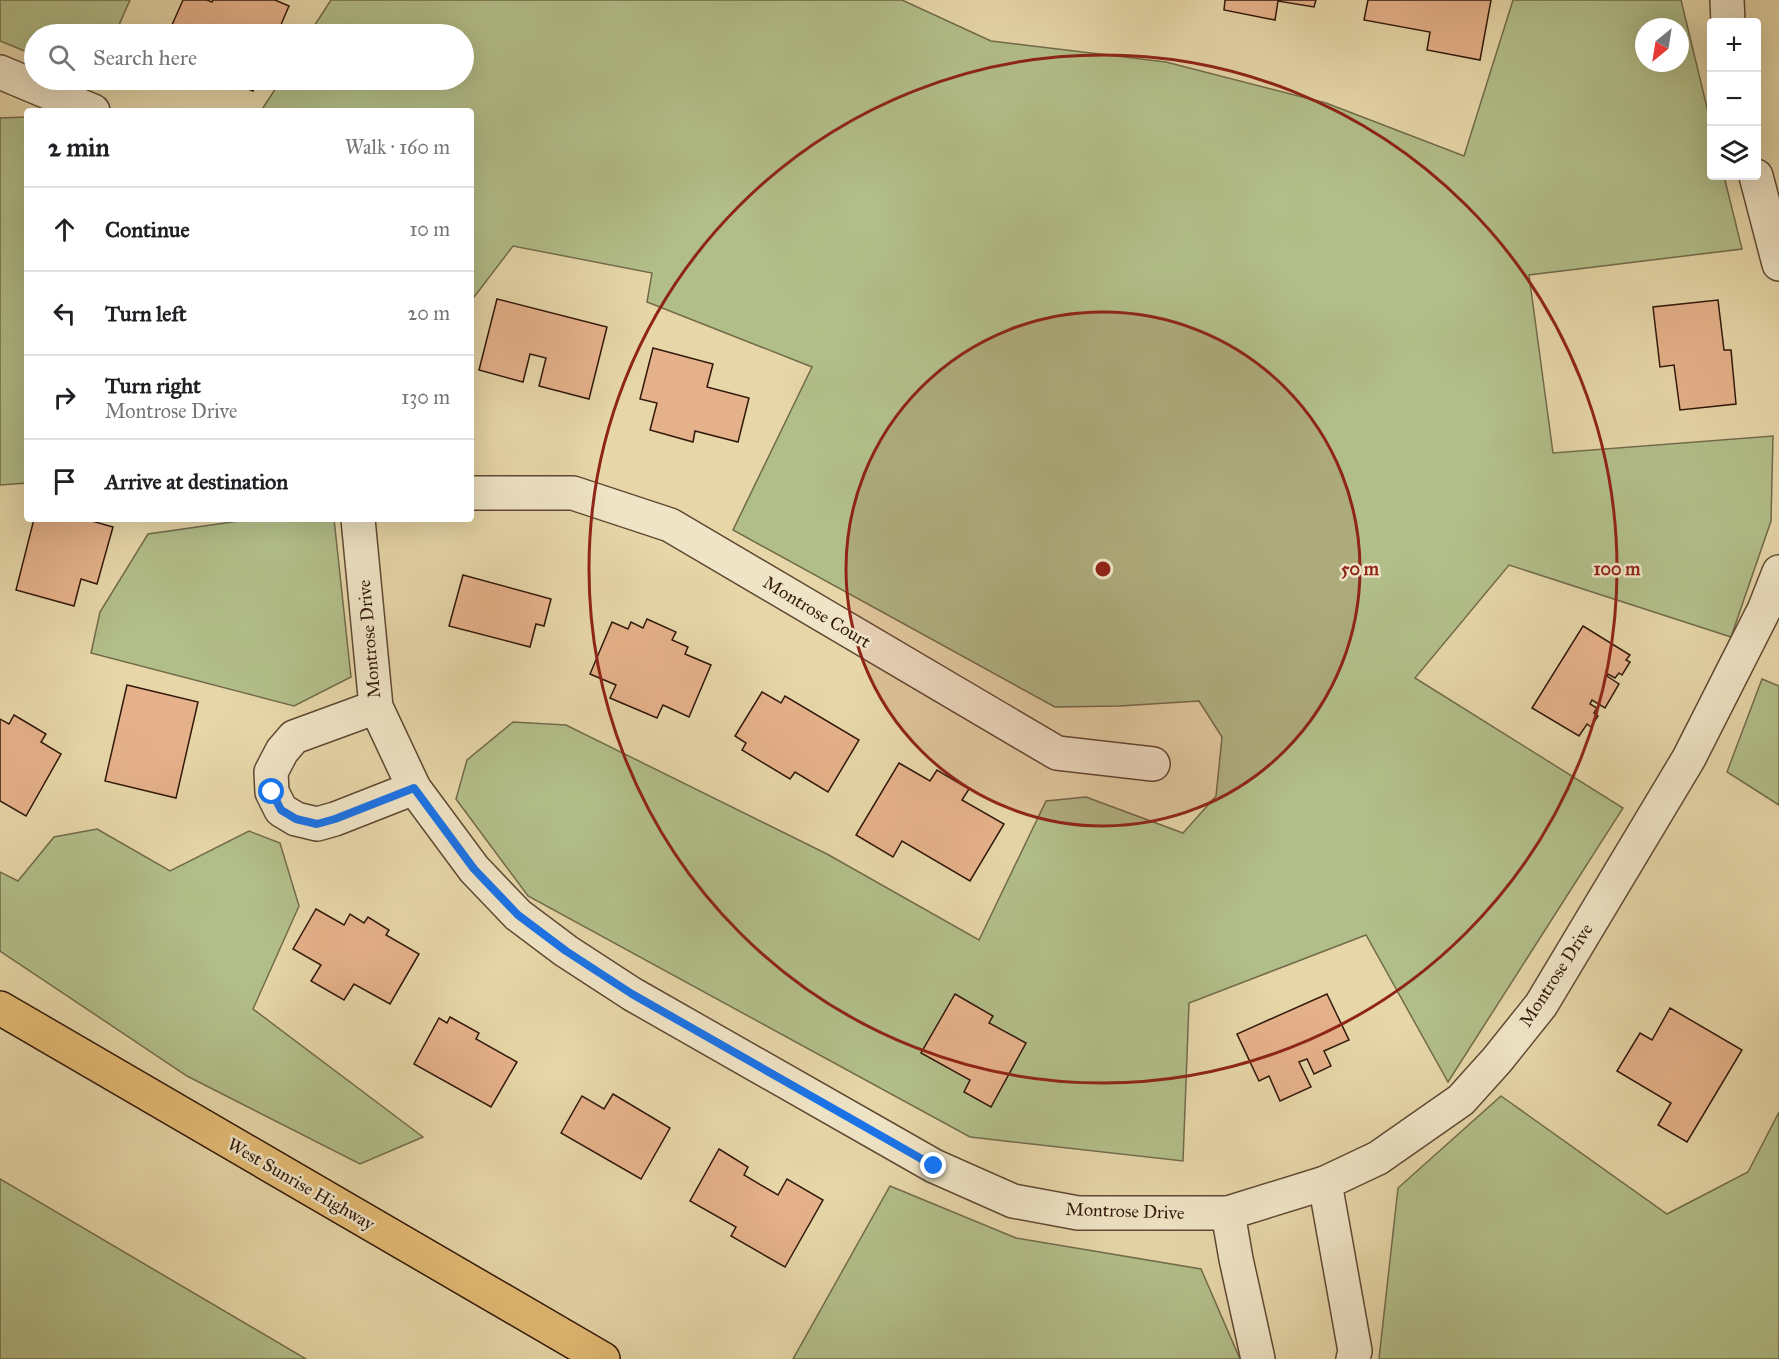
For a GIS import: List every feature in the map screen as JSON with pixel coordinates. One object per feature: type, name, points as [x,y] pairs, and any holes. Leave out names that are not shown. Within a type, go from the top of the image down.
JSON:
[{"type":"main road","name":"West Sunrise Highway","points":[[0,1008],[603,1359]]},
{"type":"street","points":[[1727,0],[1728,18]]},
{"type":"street","points":[[0,72],[24,82]]},
{"type":"street","points":[[43,90],[86,108]]},
{"type":"street","points":[[1757,180],[1779,264]]},
{"type":"street","name":"Montrose Court","points":[[474,493],[573,493],[670,525],[1057,753],[1154,764]]},
{"type":"street","name":"Montrose Drive","points":[[358,522],[376,707],[414,788],[474,869],[518,915],[566,951],[632,994],[934,1166],[1013,1201],[1078,1213],[1228,1213],[1325,1183],[1378,1158],[1461,1100],[1541,1005],[1689,758],[1764,610],[1779,572]]},
{"type":"street","points":[[376,707],[294,737],[282,751],[271,772],[272,792],[281,810],[296,819],[317,824],[414,788]]},
{"type":"street","points":[[1325,1183],[1356,1351],[1353,1359]]},
{"type":"street","points":[[1228,1213],[1258,1359]]},
{"type":"green space","points":[[0,0],[130,0],[119,24],[24,24],[24,51],[0,41]]},
{"type":"green space","points":[[331,0],[902,0],[991,41],[1166,62],[1326,103],[1464,156],[1513,0],[1681,0],[1685,18],[1635,18],[1635,72],[1689,72],[1689,33],[1707,107],[1707,180],[1725,180],[1742,249],[1529,275],[1553,453],[1773,436],[1771,521],[1731,637],[1509,565],[1415,678],[1623,808],[1448,1082],[1366,935],[1189,1003],[1183,1161],[970,1137],[528,896],[456,799],[467,760],[513,722],[566,725],[827,854],[979,940],[1046,801],[1086,797],[1183,833],[1216,796],[1222,737],[1199,701],[1055,707],[733,530],[812,367],[647,302],[652,273],[513,246],[474,297],[474,108],[263,108],[275,90],[474,90],[474,24],[315,24]]},
{"type":"green space","points":[[24,117],[24,483],[0,485],[0,118]]},
{"type":"green space","points":[[232,522],[334,522],[351,677],[294,706],[91,653],[100,612],[148,534]]},
{"type":"green space","points":[[1762,679],[1779,686],[1779,805],[1727,772]]},
{"type":"green space","points":[[97,829],[170,871],[249,831],[280,843],[299,906],[253,1009],[423,1137],[360,1164],[187,1076],[0,951],[0,872],[18,881],[54,837]]},
{"type":"green space","points":[[1501,1096],[1667,1214],[1748,1172],[1779,1112],[1779,1359],[1379,1359],[1398,1188]]},
{"type":"green space","points":[[0,1179],[306,1359],[0,1359]]},
{"type":"green space","points":[[890,1186],[1016,1238],[1201,1269],[1240,1359],[793,1359]]},
{"type":"building","points":[[183,0],[212,2],[213,0],[275,0],[289,6],[281,24],[172,24]]},
{"type":"building","points":[[1225,0],[1316,0],[1314,7],[1278,1],[1275,20],[1224,10]]},
{"type":"building","points":[[1368,0],[1491,0],[1480,60],[1427,50],[1430,32],[1364,20]]},
{"type":"building","points":[[497,299],[607,327],[589,399],[539,386],[546,358],[530,354],[523,382],[479,370]]},
{"type":"building","points":[[1718,300],[1724,350],[1731,350],[1736,404],[1680,410],[1674,365],[1660,367],[1653,307]]},
{"type":"building","points":[[653,348],[713,364],[707,387],[749,398],[738,442],[695,431],[693,442],[650,430],[657,403],[640,399]]},
{"type":"building","points":[[33,522],[96,522],[113,527],[97,584],[81,579],[74,606],[16,590]]},
{"type":"building","points":[[463,575],[551,599],[544,626],[536,624],[530,647],[449,626]]},
{"type":"building","points":[[647,619],[676,632],[672,640],[688,647],[685,654],[711,665],[689,717],[663,705],[657,718],[610,698],[616,685],[590,674],[612,622],[628,629],[631,622],[643,628]]},
{"type":"building","points":[[1583,626],[1630,655],[1626,660],[1630,662],[1622,675],[1619,673],[1615,678],[1608,674],[1607,676],[1619,684],[1605,708],[1592,700],[1590,704],[1597,708],[1594,713],[1598,716],[1591,727],[1587,724],[1579,736],[1532,708]]},
{"type":"building","points":[[127,685],[198,702],[176,798],[105,781]]},
{"type":"building","points":[[762,692],[781,703],[785,696],[859,740],[828,792],[795,772],[790,779],[742,750],[746,743],[735,736]]},
{"type":"building","points":[[14,715],[46,734],[41,742],[61,754],[26,816],[0,801],[0,719],[9,724]]},
{"type":"building","points":[[899,763],[930,781],[937,770],[969,789],[962,800],[1004,824],[970,881],[902,841],[893,857],[856,835]]},
{"type":"building","points":[[316,909],[344,925],[350,914],[364,923],[368,917],[389,930],[386,935],[419,954],[390,1004],[354,984],[344,1000],[311,981],[321,965],[293,949]]},
{"type":"building","points":[[955,994],[993,1016],[989,1023],[1026,1043],[991,1107],[964,1092],[970,1080],[921,1053]]},
{"type":"building","points":[[1327,994],[1349,1040],[1324,1051],[1331,1066],[1314,1074],[1307,1059],[1299,1062],[1311,1087],[1280,1101],[1269,1076],[1259,1081],[1237,1034]]},
{"type":"building","points":[[1670,1008],[1742,1050],[1687,1142],[1658,1125],[1671,1103],[1617,1071],[1640,1033],[1652,1040]]},
{"type":"building","points":[[450,1017],[479,1033],[476,1039],[517,1062],[491,1107],[414,1064],[439,1018],[447,1023]]},
{"type":"building","points":[[613,1094],[670,1128],[641,1179],[561,1133],[582,1096],[604,1109]]},
{"type":"building","points":[[719,1149],[748,1167],[744,1175],[778,1195],[787,1179],[823,1200],[785,1267],[731,1236],[736,1227],[690,1201]]},
{"type":"route","points":[[272,792],[281,810],[296,819],[317,824],[414,788],[474,869],[518,915],[566,951],[632,994],[934,1166]]}]
